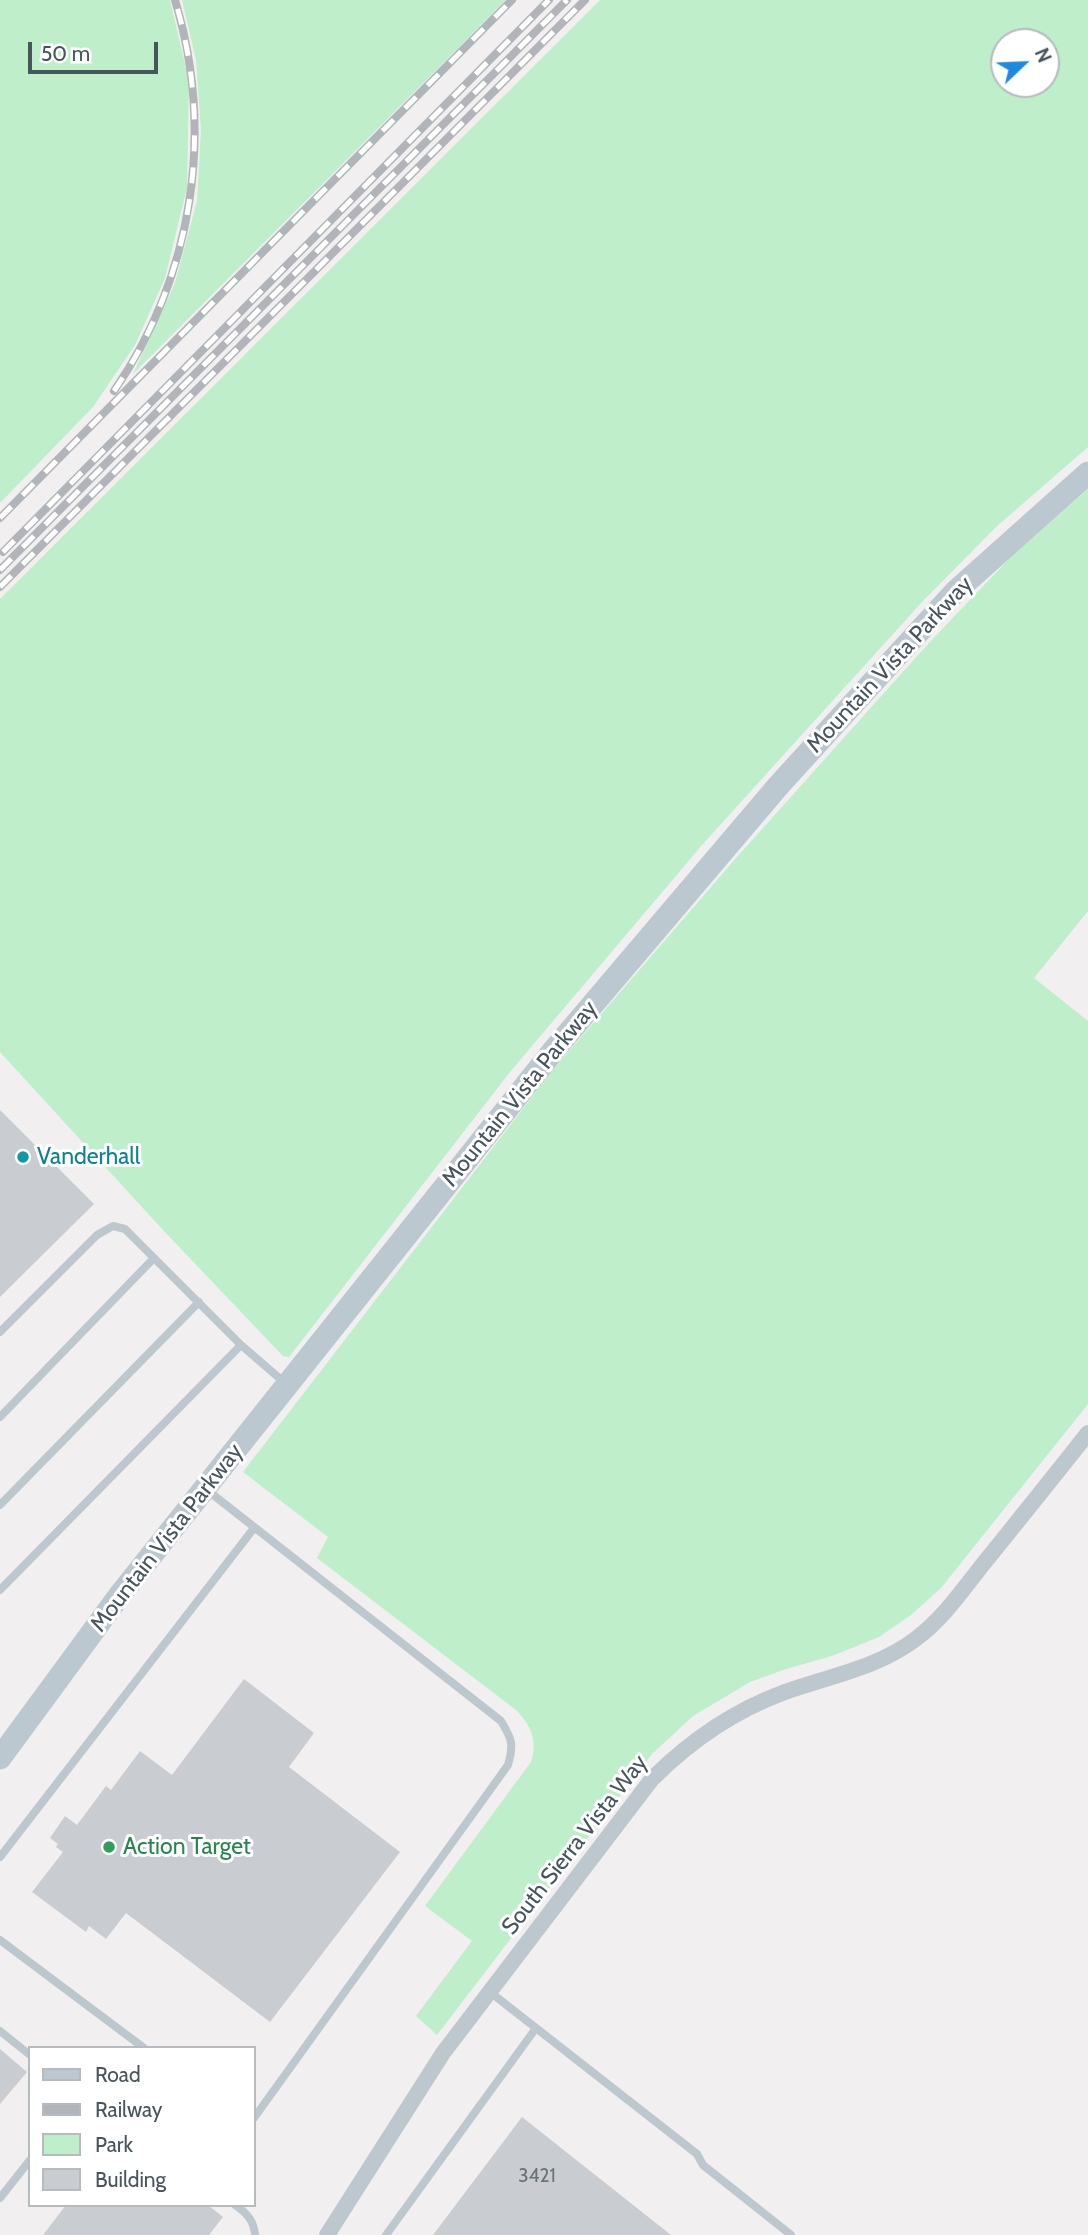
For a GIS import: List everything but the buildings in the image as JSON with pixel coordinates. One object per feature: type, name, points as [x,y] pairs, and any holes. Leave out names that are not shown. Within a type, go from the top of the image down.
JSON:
[{"type":"street","name":"Mountain Vista Parkway","points":[[0,1758],[119,1596],[554,1050],[779,785],[956,591],[1088,472]]},
{"type":"street","name":"South Sierra Vista Way","points":[[327,2235],[443,2053],[652,1779],[708,1730],[745,1708],[857,1670],[884,1658],[917,1638],[962,1591],[1088,1433]]},
{"type":"lane","points":[[0,1332],[97,1235],[113,1226],[125,1229],[241,1345],[287,1385]]},
{"type":"lane","points":[[0,1417],[154,1258]]},
{"type":"lane","points":[[0,1505],[199,1302]]},
{"type":"lane","points":[[0,1590],[241,1345]]},
{"type":"lane","points":[[205,1489],[500,1721],[510,1735],[513,1749],[508,1765],[256,2115]]},
{"type":"lane","points":[[0,1857],[254,1528]]},
{"type":"lane","points":[[0,1940],[141,2046]]},
{"type":"lane","points":[[490,1992],[697,2154],[703,2165],[791,2235]]},
{"type":"lane","points":[[386,2235],[536,2028]]},
{"type":"lane","points":[[0,2031],[28,2053]]},
{"type":"lane","points":[[0,2198],[28,2163]]},
{"type":"lane","points":[[238,2207],[254,2225],[255,2235]]},
{"type":"green space","points":[[0,0],[170,0],[189,81],[187,188],[165,278],[135,345],[93,407],[0,503]]},
{"type":"green space","points":[[182,0],[506,0],[133,374],[175,283],[197,201],[201,130],[196,60]]},
{"type":"green space","points":[[600,0],[1088,0],[1088,447],[996,527],[922,602],[702,845],[510,1072],[289,1357],[283,1356],[163,1230],[0,1052],[0,599]]},
{"type":"green space","points":[[1088,489],[1088,911],[1034,978],[1088,1021],[1088,1404],[941,1588],[911,1615],[879,1637],[832,1656],[750,1682],[693,1716],[652,1754],[437,2035],[416,2016],[472,1941],[425,1906],[531,1762],[534,1747],[532,1734],[516,1710],[317,1558],[328,1537],[243,1472],[552,1071],[737,857],[928,644],[1009,559]]},
{"type":"railway","points":[[114,391],[141,347],[162,300],[179,252],[189,202],[194,152],[193,101],[187,50],[175,0]]},
{"type":"railway","points":[[0,518],[512,0]]},
{"type":"railway","points":[[3,552],[549,0]]},
{"type":"railway","points":[[0,570],[567,0]]},
{"type":"railway","points":[[0,587],[585,0]]},
{"type":"place","name":"Vanderhall","points":[[23,1157]]},
{"type":"place","name":"Action Target","points":[[109,1847]]}]
